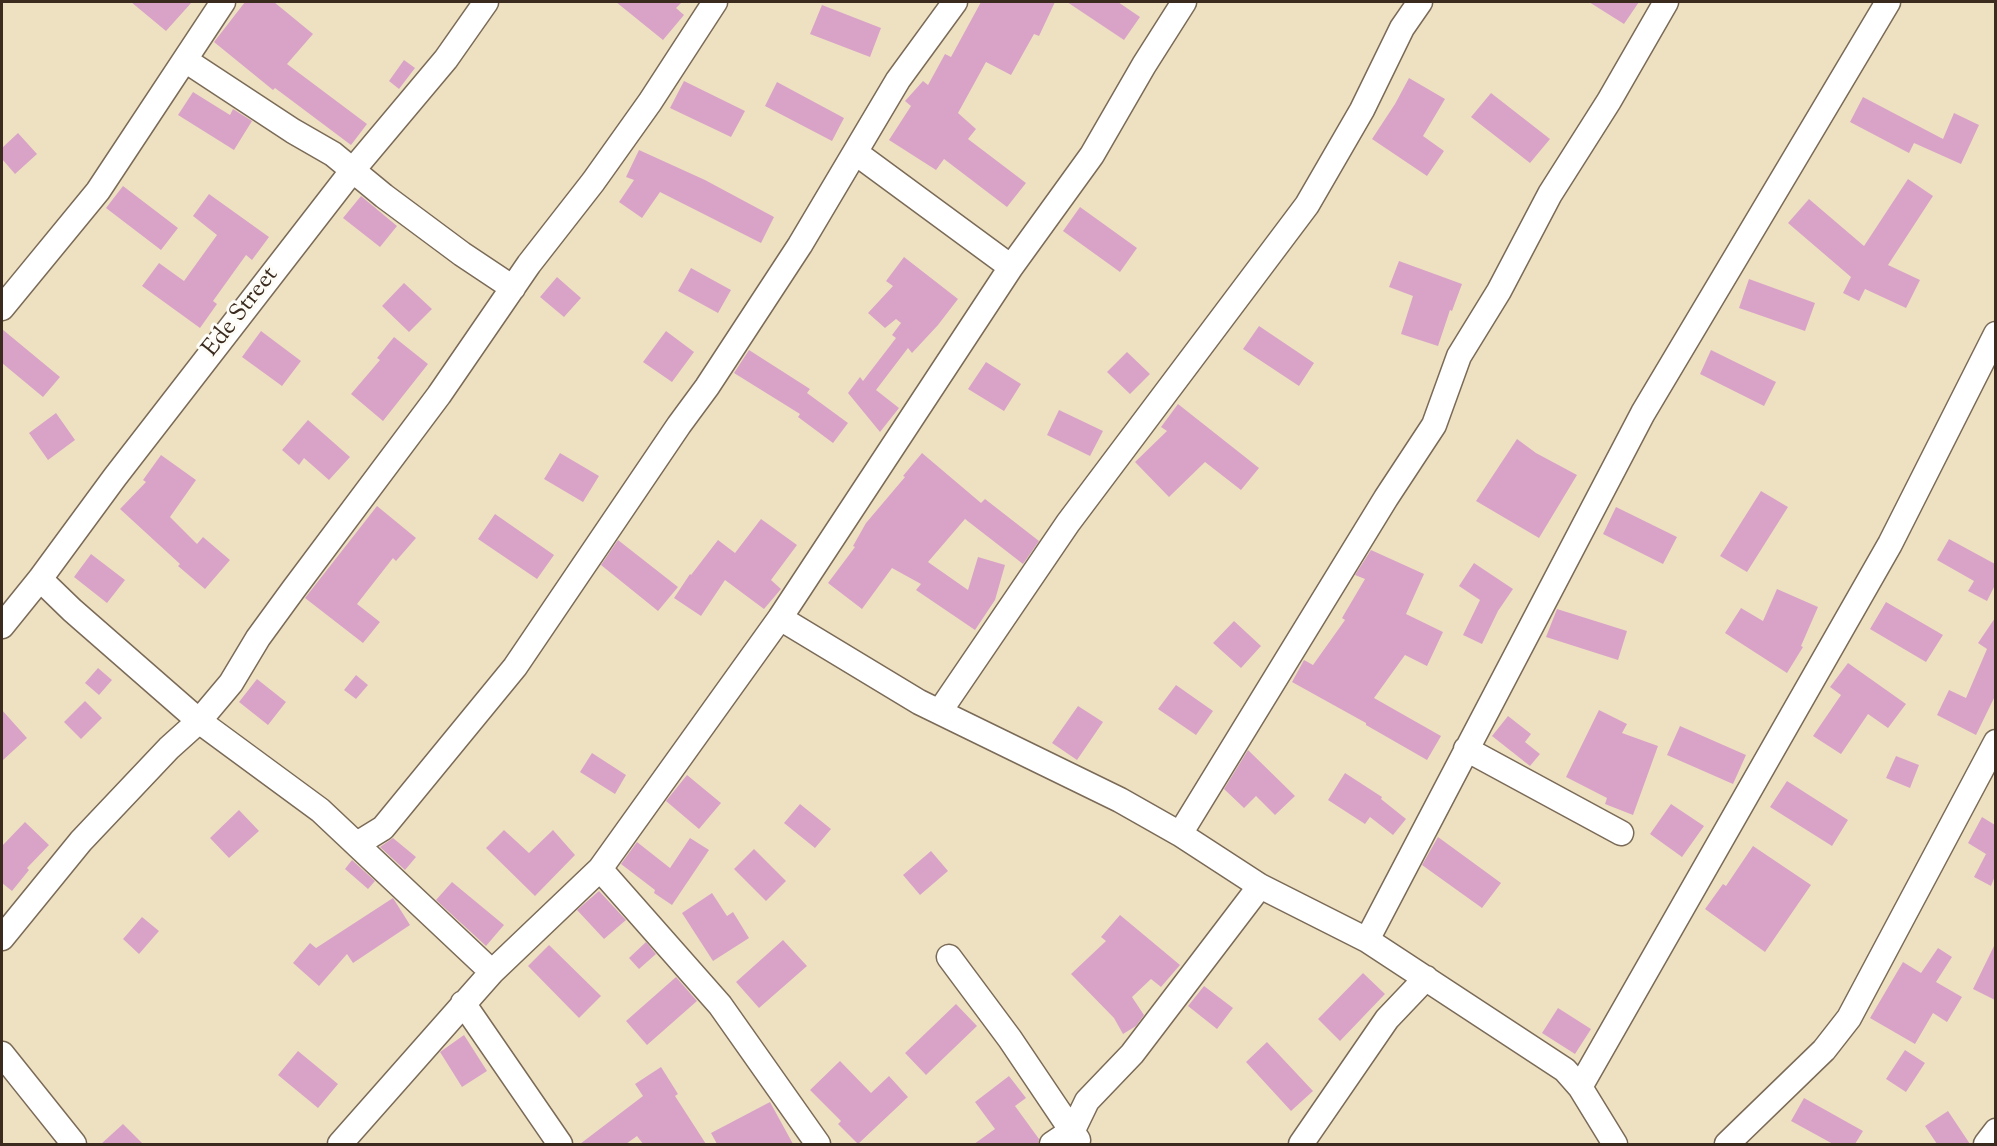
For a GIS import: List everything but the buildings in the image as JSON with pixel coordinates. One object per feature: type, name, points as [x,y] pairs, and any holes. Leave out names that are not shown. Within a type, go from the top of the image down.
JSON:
[{"type":"street","points":[[2,308],[98,191],[223,2]]},
{"type":"street","name":"Ede Street","points":[[2,626],[352,171],[446,59],[486,2]]},
{"type":"street","points":[[2,939],[81,841],[169,748],[199,721],[231,683],[258,638],[439,395],[513,288],[650,102],[715,2]]},
{"type":"street","points":[[357,844],[384,828],[515,667],[707,387],[800,245],[898,80],[955,2]]},
{"type":"street","points":[[340,1144],[492,972],[600,869],[780,618],[1011,267],[1092,155],[1144,65],[1184,2]]},
{"type":"street","points":[[940,711],[1068,523],[1307,205],[1362,110],[1402,28],[1420,2]]},
{"type":"street","points":[[1180,834],[1386,498],[1434,425],[1459,356],[1499,291],[1550,194],[1609,101],[1666,2]]},
{"type":"street","points":[[1367,940],[1642,413],[1888,2]]},
{"type":"street","points":[[185,60],[293,131],[333,154],[462,254],[513,288]]},
{"type":"street","points":[[856,153],[1011,267]]},
{"type":"street","points":[[1580,1087],[1890,544],[1995,334]]},
{"type":"street","points":[[40,579],[72,610],[199,721],[320,810],[492,972]]},
{"type":"street","points":[[780,618],[919,702],[1120,800],[1180,834],[1260,886],[1367,940],[1565,1070],[1580,1087],[1616,1144]]},
{"type":"street","points":[[1727,1144],[1824,1050],[1849,1018],[1995,742]]},
{"type":"street","points":[[1466,748],[1621,833]]},
{"type":"street","points":[[600,869],[720,1005],[818,1144]]},
{"type":"street","points":[[1077,1137],[1087,1101],[1132,1054],[1260,886]]},
{"type":"street","points":[[949,957],[1010,1039],[1077,1137]]},
{"type":"street","points":[[1301,1144],[1387,1019],[1426,978]]},
{"type":"street","points":[[463,1004],[560,1144]]},
{"type":"street","points":[[2,1054],[74,1144]]},
{"type":"street","points":[[1986,1144],[1995,1131]]},
{"type":"street","points":[[1052,1144],[1077,1137]]}]
